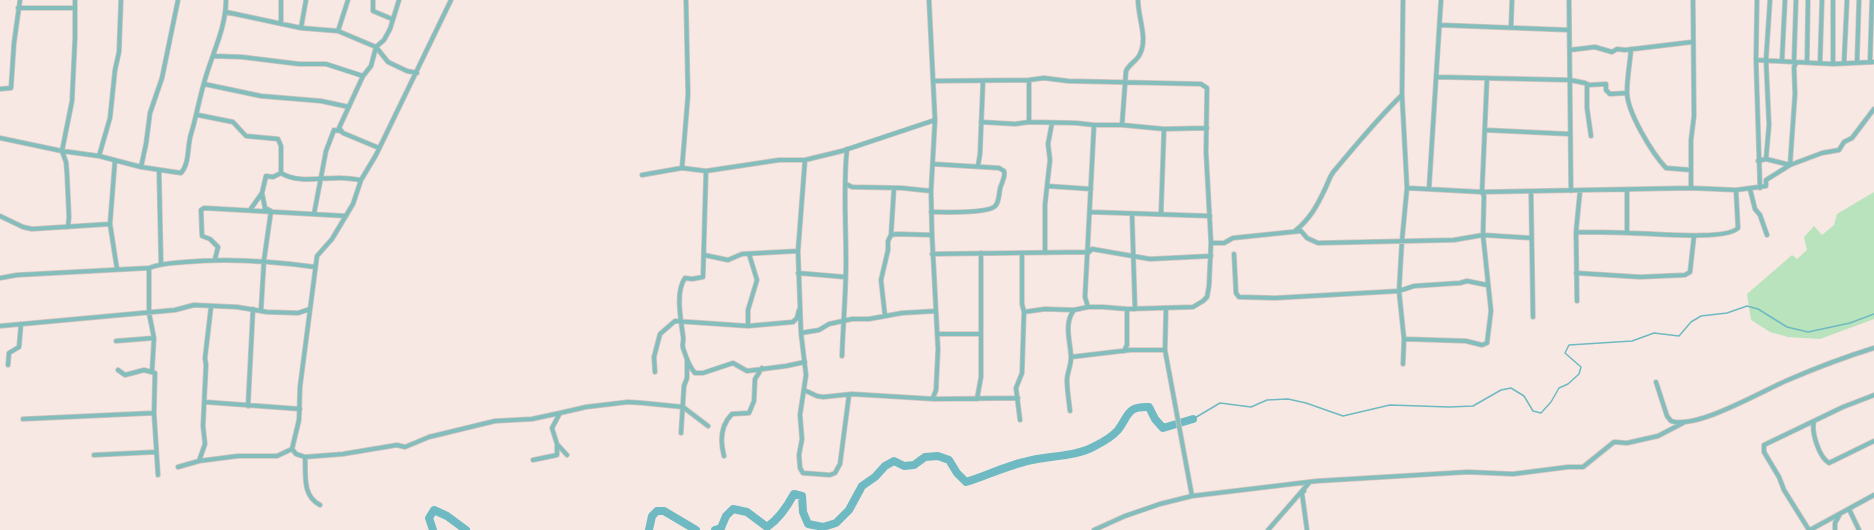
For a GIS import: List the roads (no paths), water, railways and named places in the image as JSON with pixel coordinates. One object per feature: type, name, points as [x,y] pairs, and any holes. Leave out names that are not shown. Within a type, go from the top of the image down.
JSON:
[{"type":"street","points":[[0,89],[11,88],[20,0]]},
{"type":"street","points":[[68,227],[68,174],[62,151],[72,102],[75,0]]},
{"type":"street","points":[[99,156],[110,118],[115,70],[119,52],[120,0]]},
{"type":"street","points":[[141,167],[150,113],[162,78],[178,0]]},
{"type":"street","points":[[0,138],[62,151],[99,156],[141,167],[178,174],[183,171],[188,157],[189,141],[198,115],[204,84],[226,12],[226,0]]},
{"type":"street","points":[[281,0],[281,24]]},
{"type":"street","points":[[301,28],[306,0]]},
{"type":"street","points":[[338,31],[348,0]]},
{"type":"street","points":[[373,0],[373,11],[392,19]]},
{"type":"street","points":[[340,131],[349,106],[363,76],[372,66],[376,47],[384,40],[399,0]]},
{"type":"street","points":[[178,467],[199,461],[238,456],[277,456],[292,449],[298,429],[300,386],[317,256],[332,239],[353,204],[361,180],[417,73],[451,0]]},
{"type":"street","points":[[682,168],[688,95],[686,0]]},
{"type":"street","points":[[929,0],[935,120],[931,212],[937,334],[936,384],[933,398]]},
{"type":"street","points":[[1122,125],[1125,82],[1129,65],[1140,54],[1144,42],[1138,12],[1138,0]]},
{"type":"street","points":[[1403,0],[1402,95],[1407,188],[1399,291],[1404,339],[1403,364]]},
{"type":"street","points":[[1430,190],[1441,0]]},
{"type":"street","points":[[1511,27],[1512,0]]},
{"type":"street","points":[[1569,0],[1569,134],[1571,191]]},
{"type":"street","points":[[1692,188],[1691,140],[1694,116],[1692,42],[1693,0]]},
{"type":"street","points":[[1757,0],[1756,60],[1760,188]]},
{"type":"street","points":[[1766,159],[1769,125],[1766,60],[1770,0]]},
{"type":"street","points":[[1782,60],[1784,0]]},
{"type":"street","points":[[1790,165],[1795,94],[1794,67],[1796,63],[1794,61],[1796,0]]},
{"type":"street","points":[[1807,62],[1808,0]]},
{"type":"street","points":[[1820,63],[1822,0]]},
{"type":"street","points":[[1832,64],[1833,0]]},
{"type":"street","points":[[1844,64],[1847,0]]},
{"type":"street","points":[[1857,63],[1859,0]]},
{"type":"street","points":[[1756,60],[1782,60],[1832,64],[1872,62],[1872,0]]},
{"type":"street","points":[[18,8],[75,8]]},
{"type":"street","points":[[226,12],[301,28],[338,31],[376,47],[388,62],[407,71],[417,73]]},
{"type":"street","points":[[1440,25],[1569,30]]},
{"type":"street","points":[[1570,50],[1595,47],[1612,52],[1617,49],[1631,49],[1692,42]]},
{"type":"street","points":[[1631,49],[1627,93],[1640,128],[1661,162],[1670,169],[1691,170]]},
{"type":"street","points":[[213,56],[242,57],[299,64],[326,64],[363,76]]},
{"type":"street","points":[[1437,77],[1570,80],[1585,82],[1587,84],[1606,84],[1606,90],[1610,94],[1627,93]]},
{"type":"street","points":[[933,81],[1028,80],[1044,78],[1068,81],[1201,84],[1207,88],[1206,152],[1211,243],[1207,297],[1192,307],[1135,309],[1088,307],[1074,310],[1044,309],[1024,312]]},
{"type":"street","points":[[1404,339],[1466,342],[1485,345],[1487,343],[1491,316],[1483,235],[1484,196],[1482,192],[1487,78]]},
{"type":"street","points":[[1028,80],[1029,122]]},
{"type":"street","points":[[978,166],[980,154],[983,81]]},
{"type":"street","points":[[204,84],[261,96],[316,100],[349,106]]},
{"type":"street","points":[[1587,84],[1587,108],[1591,136]]},
{"type":"street","points":[[1295,231],[1310,217],[1317,206],[1334,170],[1362,140],[1378,119],[1402,95]]},
{"type":"street","points":[[1407,188],[1482,192],[1692,188],[1736,190],[1760,188],[1766,186],[1766,180],[1790,165],[1822,153],[1839,150],[1844,142],[1852,138],[1874,109]]},
{"type":"street","points":[[198,115],[233,122],[246,136],[278,139],[281,146],[281,173]]},
{"type":"street","points":[[642,175],[682,168],[706,171],[779,160],[804,160],[847,149],[935,120]]},
{"type":"street","points":[[981,122],[1015,124],[1029,122],[1076,123],[1094,126],[1122,125],[1164,129],[1207,128]]},
{"type":"street","points":[[1045,253],[1045,205],[1050,160],[1048,144],[1052,123]]},
{"type":"street","points":[[1088,307],[1085,297],[1094,126]]},
{"type":"street","points":[[1161,214],[1164,129]]},
{"type":"street","points":[[314,214],[326,151],[334,130],[340,131],[379,148]]},
{"type":"street","points":[[1485,130],[1569,134]]},
{"type":"street","points":[[842,356],[845,277],[845,172],[847,149]]},
{"type":"street","points":[[1758,161],[1766,159],[1790,165]]},
{"type":"street","points":[[114,160],[110,224],[117,269]]},
{"type":"street","points":[[804,160],[798,251],[800,308],[805,362],[804,390],[800,415],[802,439],[799,455],[800,468],[803,473],[830,475],[835,473],[840,464],[849,395]]},
{"type":"street","points":[[931,212],[981,211],[992,208],[996,205],[1005,175],[999,168],[933,164]]},
{"type":"street","points":[[159,170],[161,263]]},
{"type":"street","points":[[695,373],[682,347],[684,338],[680,321],[680,299],[682,283],[685,278],[692,279],[703,277],[706,171]]},
{"type":"street","points":[[250,210],[262,193],[266,176],[273,177],[281,173],[299,178],[342,178],[361,180]]},
{"type":"street","points":[[846,184],[852,187],[931,191]]},
{"type":"street","points":[[1047,186],[1091,189]]},
{"type":"street","points":[[846,190],[852,187]]},
{"type":"street","points":[[885,316],[881,280],[888,250],[888,241],[891,235],[894,188]]},
{"type":"street","points":[[1750,189],[1755,210],[1760,215],[1767,235]]},
{"type":"street","points":[[1577,301],[1576,232],[1580,190]]},
{"type":"street","points":[[1627,190],[1627,232]]},
{"type":"street","points":[[1576,232],[1627,232],[1694,236],[1734,231],[1738,228],[1736,190]]},
{"type":"street","points":[[1531,192],[1533,317]]},
{"type":"street","points":[[262,193],[265,208],[271,211]]},
{"type":"street","points":[[215,259],[218,247],[210,239],[202,236],[201,210],[204,208],[346,216]]},
{"type":"street","points":[[261,310],[264,260],[271,211]]},
{"type":"street","points":[[1090,212],[1210,216]]},
{"type":"street","points":[[1132,214],[1135,309]]},
{"type":"street","points":[[0,216],[23,227],[32,229],[110,224]]},
{"type":"street","points":[[1211,243],[1219,244],[1233,238],[1269,236],[1295,231],[1301,231],[1307,238],[1318,243],[1454,240],[1483,235],[1531,238]]},
{"type":"street","points":[[891,235],[932,235]]},
{"type":"street","points":[[1576,273],[1640,277],[1685,275],[1690,272],[1694,236]]},
{"type":"street","points":[[932,254],[1022,254],[1029,252],[1088,252],[1092,249],[1097,249],[1150,259],[1211,256]]},
{"type":"street","points":[[704,255],[728,260],[749,254],[798,251]]},
{"type":"street","points":[[977,399],[981,377],[981,253]]},
{"type":"street","points":[[748,326],[748,310],[757,280],[749,254]]},
{"type":"street","points":[[1020,420],[1017,384],[1022,373],[1024,312],[1022,304],[1022,254]]},
{"type":"street","points":[[1234,254],[1236,293],[1239,296],[1275,298],[1399,291],[1414,286],[1460,283],[1467,281],[1487,285]]},
{"type":"street","points":[[0,278],[17,275],[149,268],[161,263],[215,259],[264,260],[315,266]]},
{"type":"street","points":[[149,268],[149,313],[154,338],[152,372]]},
{"type":"street","points":[[798,274],[845,277]]},
{"type":"street","points":[[0,326],[69,318],[99,318],[149,313],[194,306],[237,306],[267,312],[298,313],[310,309]]},
{"type":"street","points":[[199,461],[205,444],[203,426],[205,402],[204,376],[211,307]]},
{"type":"street","points":[[655,372],[654,357],[660,334],[675,321],[748,326],[793,322],[797,318],[800,308]]},
{"type":"street","points":[[1166,308],[1165,350],[1192,496]]},
{"type":"street","points":[[248,406],[253,309]]},
{"type":"street","points":[[1124,351],[1127,345],[1127,309]]},
{"type":"street","points":[[1068,310],[1071,315]]},
{"type":"street","points":[[1070,411],[1067,380],[1070,370],[1071,357],[1068,331],[1071,315],[1074,310]]},
{"type":"street","points":[[802,333],[819,330],[829,324],[843,321],[902,313],[936,311]]},
{"type":"street","points":[[67,313],[69,318]]},
{"type":"street","points":[[8,365],[9,353],[19,347],[21,324]]},
{"type":"street","points":[[937,334],[980,334]]},
{"type":"street","points":[[116,341],[154,338]]},
{"type":"street","points":[[1127,345],[1130,350]]},
{"type":"street","points":[[1094,530],[1153,506],[1192,496],[1309,482],[1468,472],[1513,474],[1568,467],[1583,467],[1614,442],[1627,444],[1658,436],[1683,423],[1735,406],[1789,379],[1874,348]]},
{"type":"street","points":[[1071,357],[1130,350],[1165,350]]},
{"type":"street","points":[[681,432],[684,386],[687,378],[687,357]]},
{"type":"street","points":[[687,378],[695,373],[703,373],[733,363],[747,371],[805,362]]},
{"type":"street","points":[[724,456],[722,429],[726,420],[732,414],[749,413],[754,401],[755,379],[762,368]]},
{"type":"street","points":[[118,370],[125,375],[144,370],[155,373],[154,413],[158,475]]},
{"type":"street","points":[[1656,382],[1667,416],[1671,421],[1683,423]]},
{"type":"street","points":[[804,390],[816,396],[823,397],[849,395],[977,399],[1018,398]]},
{"type":"street","points":[[1874,395],[1849,404],[1807,424],[1764,445],[1763,449],[1779,477],[1784,490],[1809,530],[1874,495]]},
{"type":"street","points":[[205,402],[300,409]]},
{"type":"street","points":[[292,449],[296,454],[305,457],[342,454],[397,446],[405,447],[428,437],[495,421],[532,418],[628,402],[683,407],[708,426]]},
{"type":"street","points":[[23,419],[154,413]]},
{"type":"street","points":[[533,460],[557,455],[557,444],[552,428],[560,413]]},
{"type":"street","points":[[1814,421],[1813,428],[1816,442],[1826,461],[1829,463],[1874,441]]},
{"type":"street","points":[[1807,424],[1813,428]]},
{"type":"street","points":[[557,444],[567,455]]},
{"type":"street","points":[[94,455],[156,452]]},
{"type":"street","points":[[305,457],[308,493],[312,500],[320,505]]},
{"type":"street","points":[[1268,530],[1309,482]]},
{"type":"street","points":[[1307,530],[1302,493],[1309,482]]},
{"type":"street","points":[[1849,509],[1860,530]]},
{"type":"street","points":[[1835,530],[1836,520],[1840,514]]},
{"type":"waterway","points":[[1193,419],[1220,403],[1251,407],[1267,400],[1288,399],[1306,403],[1343,416],[1390,405],[1449,407],[1473,406],[1501,390],[1511,388],[1524,396],[1533,411],[1541,413],[1551,402],[1559,388],[1568,384],[1579,374],[1581,367],[1565,353],[1569,345],[1632,341],[1654,333],[1679,336],[1691,322],[1701,316],[1727,313],[1747,306],[1758,309],[1787,327],[1808,332],[1850,323],[1874,314]]},
{"type":"waterway","points":[[715,530],[721,528],[726,516],[733,509],[747,512],[767,527],[789,504],[794,494],[802,496],[803,512],[808,524],[823,527],[836,523],[849,510],[862,486],[875,477],[885,466],[894,461],[904,466],[914,465],[925,457],[938,456],[949,460],[957,473],[966,482],[1024,462],[1078,453],[1087,450],[1113,435],[1129,413],[1136,408],[1149,407],[1155,419],[1163,428],[1193,419]]},
{"type":"waterway","points":[[433,530],[429,518],[434,510],[447,516],[466,530]]},
{"type":"waterway","points":[[649,530],[652,516],[657,511],[664,511],[696,530]]}]
